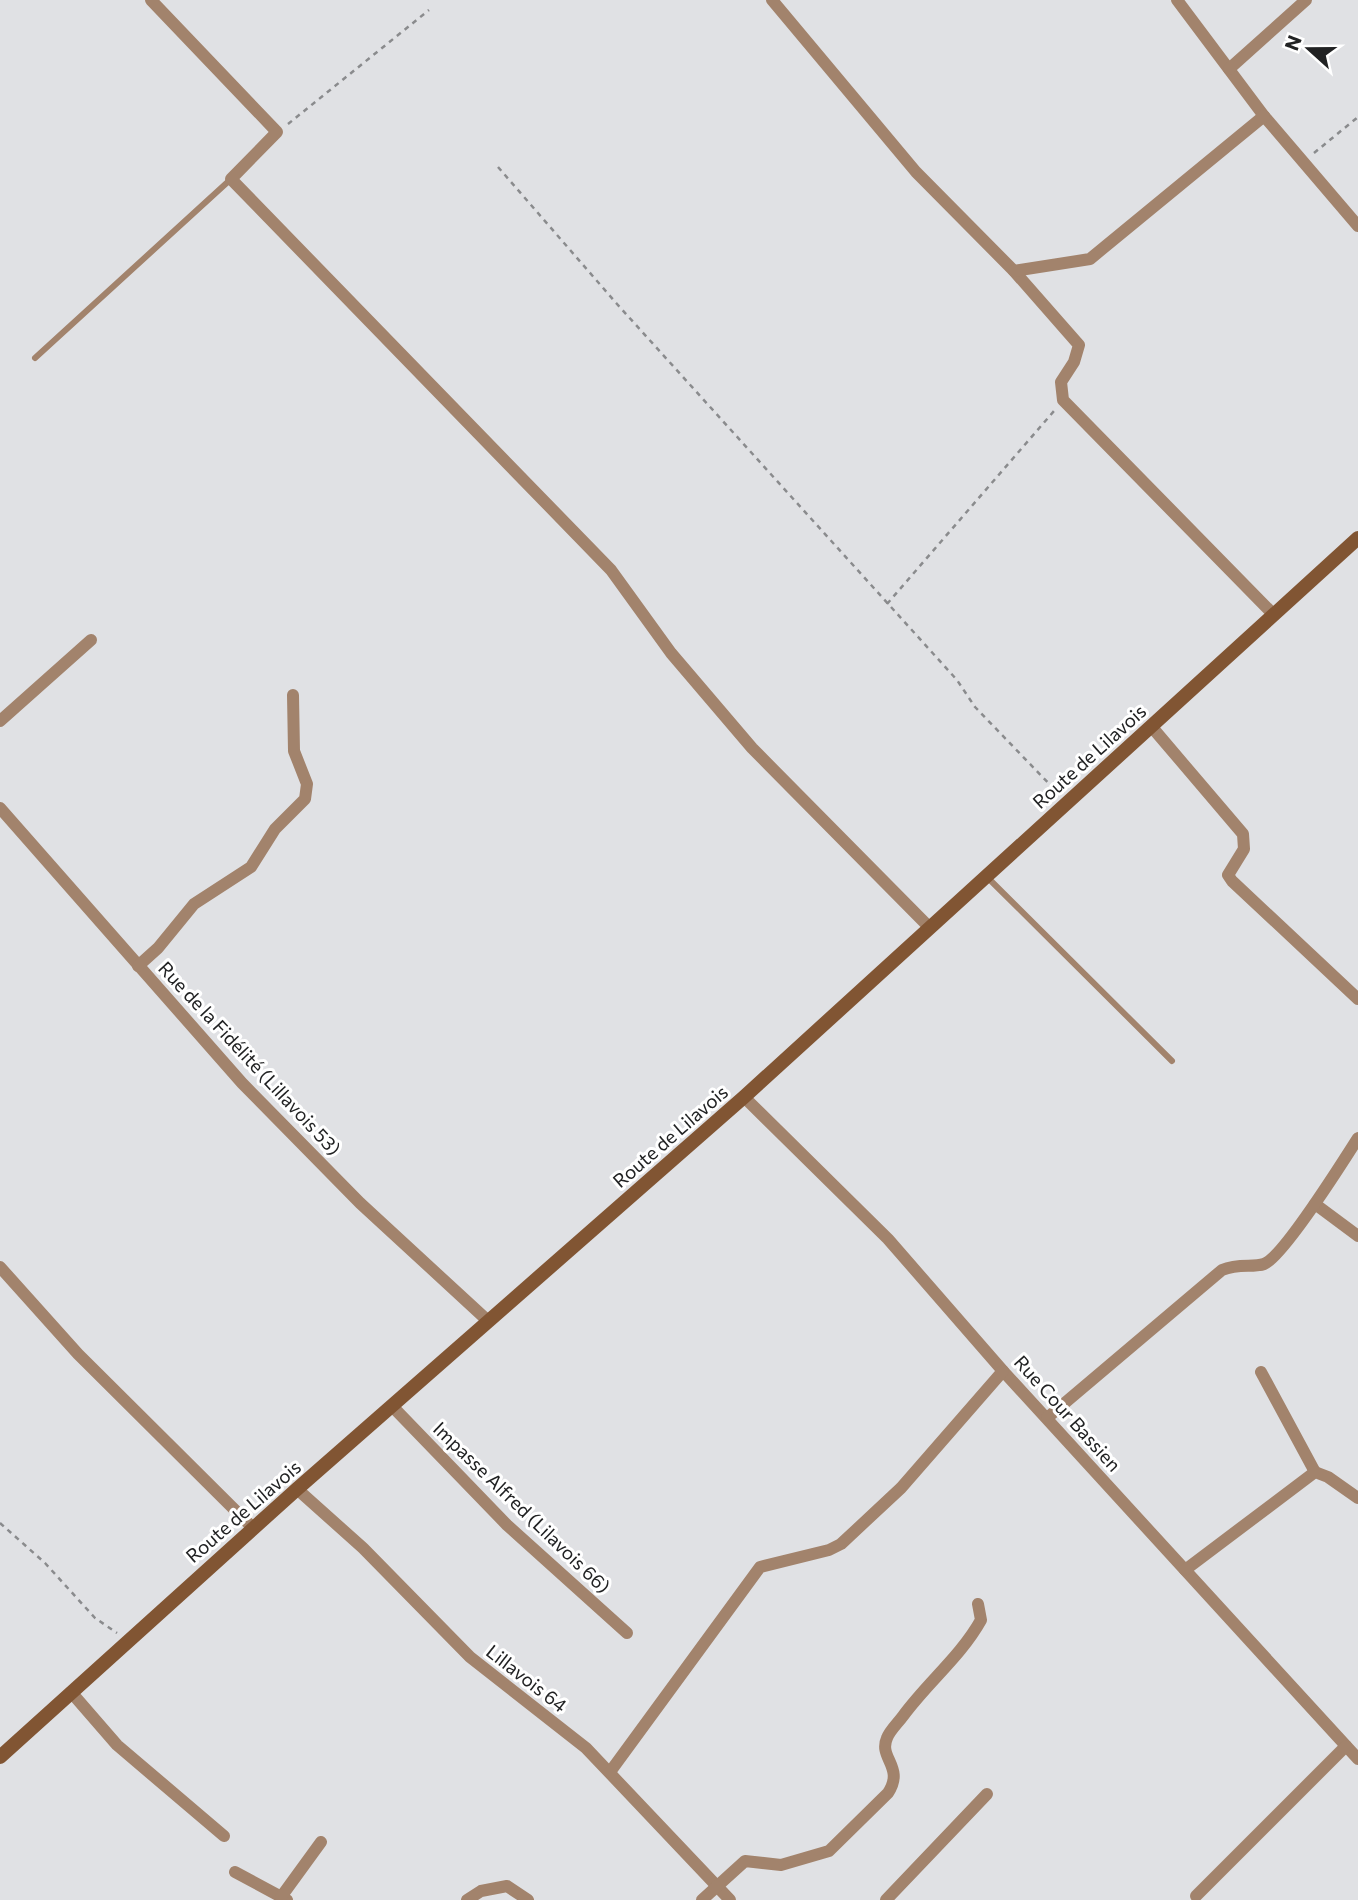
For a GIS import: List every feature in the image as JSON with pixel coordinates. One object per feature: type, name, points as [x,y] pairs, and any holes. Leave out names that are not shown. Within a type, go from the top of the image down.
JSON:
[{"type":"main road","name":"Route de Lilavois","points":[[0,1756],[125,1641],[487,1320],[744,1097],[1358,538]]},
{"type":"street","points":[[151,0],[277,132],[231,179],[611,569],[671,653],[752,748],[852,846],[930,928]]},
{"type":"street","points":[[772,0],[916,172],[1014,271],[1080,345],[1074,362],[1061,382],[1063,400],[1274,615]]},
{"type":"street","points":[[1229,69],[1307,0]]},
{"type":"street","points":[[1183,2],[1264,116],[1358,226]]},
{"type":"street","points":[[1014,271],[1090,259],[1264,116]]},
{"type":"street","points":[[0,721],[91,640]]},
{"type":"street","points":[[138,966],[194,904],[251,867],[275,829],[305,799],[307,784],[294,751],[293,695]]},
{"type":"street","points":[[1150,726],[1243,834],[1244,849],[1228,875],[1232,881],[1358,999]]},
{"type":"street","name":"Rue de la Fidélité (Lillavois 53)","points":[[0,808],[260,1102],[360,1203],[487,1320]]},
{"type":"street","name":"Rue Cour Bassien","points":[[744,1097],[888,1239],[1003,1371],[1358,1759]]},
{"type":"street","points":[[1047,1418],[1222,1270],[1237,1264],[1262,1265],[1273,1259],[1315,1204],[1358,1138]]},
{"type":"street","points":[[1315,1204],[1358,1236]]},
{"type":"street","points":[[0,1268],[78,1354],[253,1528]]},
{"type":"street","points":[[610,1772],[760,1567],[829,1550],[841,1544],[901,1488],[1003,1371]]},
{"type":"street","points":[[1261,1371],[1315,1472],[1328,1477],[1358,1498]]},
{"type":"street","name":"Impasse Alfred (Lilavois 66)","points":[[392,1406],[507,1525],[627,1633]]},
{"type":"street","points":[[1185,1570],[1315,1472]]},
{"type":"street","name":"Lillavois 64","points":[[297,1489],[363,1548],[470,1657],[586,1748],[730,1900]]},
{"type":"street","points":[[702,1900],[746,1861],[781,1865],[829,1850],[888,1793],[895,1783],[895,1770],[886,1751],[886,1739],[914,1701],[971,1638],[981,1620],[978,1604]]},
{"type":"street","points":[[71,1692],[117,1745],[224,1836]]},
{"type":"street","points":[[1196,1896],[1346,1746]]},
{"type":"street","points":[[886,1900],[987,1794]]},
{"type":"street","points":[[235,1871],[284,1898],[321,1842]]},
{"type":"street","points":[[467,1900],[488,1888],[507,1886],[528,1900]]},
{"type":"lane","points":[[35,358],[231,179]]},
{"type":"lane","points":[[986,876],[1172,1060]]},
{"type":"path","points":[[277,132],[429,10]]},
{"type":"path","points":[[1304,162],[1358,117]]},
{"type":"path","points":[[498,167],[886,604],[957,680],[975,707],[1066,802]]},
{"type":"path","points":[[886,604],[1063,400]]},
{"type":"path","points":[[0,1523],[45,1563],[95,1619],[125,1641]]}]
